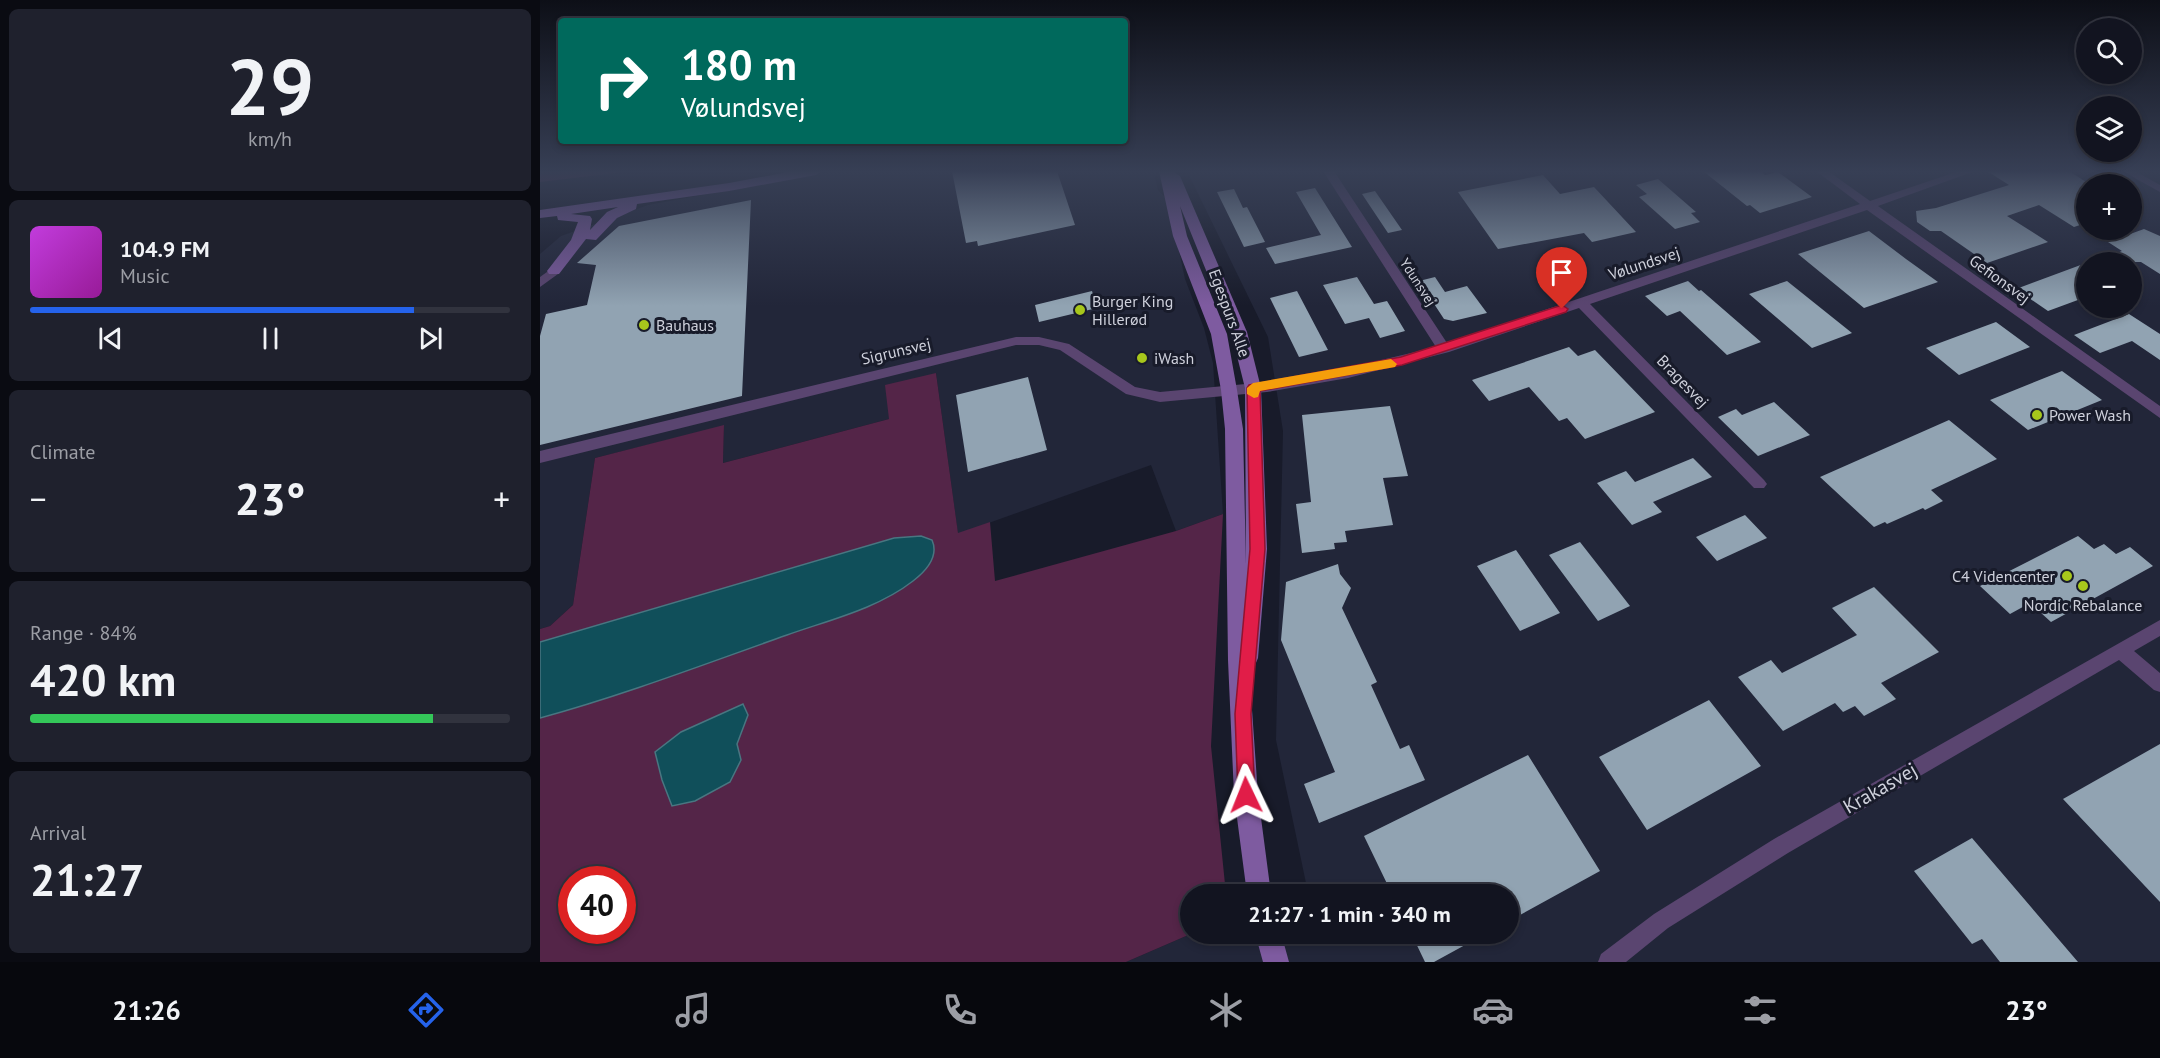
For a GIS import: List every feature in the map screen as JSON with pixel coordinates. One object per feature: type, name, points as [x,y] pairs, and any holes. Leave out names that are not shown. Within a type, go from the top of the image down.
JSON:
[{"type":"street","points":[[540,220],[571,216],[585,219],[578,242],[554,271]]},
{"type":"street","points":[[591,237],[600,216]]},
{"type":"street","points":[[540,283],[580,250],[611,216]]},
{"type":"street","name":"Egespurs Alle","points":[[1175,216],[1180,236],[1219,334],[1234,429],[1238,660],[1246,795],[1258,884]]},
{"type":"street","name":"Egespurs Alle","points":[[1191,216],[1239,332],[1253,388],[1257,549],[1243,714]]},
{"type":"street","name":"Ydunsvej","points":[[1357,216],[1444,349]]},
{"type":"street","name":"Vølundsvej","points":[[1253,388],[1348,373],[1444,349],[1837,216]]},
{"type":"street","name":"Gefionsvej","points":[[1884,216],[2160,413]]},
{"type":"street","name":"Bragesvej","points":[[1581,303],[1759,484]]},
{"type":"street","name":"Sigrunsvej","points":[[540,457],[1016,341],[1039,341],[1064,347],[1131,391],[1145,395],[1160,397],[1253,388]]},
{"type":"street","name":"Krakasvej","points":[[1609,962],[1660,921],[1781,846],[2160,627]]},
{"type":"street","points":[[2121,650],[2160,684]]},
{"type":"street","points":[[1271,944],[1276,962]]},
{"type":"shaded area","points":[[617,216],[1171,216],[1185,279],[1204,328],[1213,363],[1223,514],[1176,531],[1151,465],[958,534],[936,373],[889,419],[723,463],[724,426],[595,458],[573,605],[550,626],[540,629],[540,254],[561,236]]},
{"type":"shaded area","points":[[1209,216],[2076,216],[2076,240],[2142,240],[2142,216],[2160,216],[2160,962],[1126,962],[1180,939],[1180,944],[1519,944],[1519,884],[1304,884],[1306,883],[1276,740],[1283,431],[1268,337]]},
{"type":"shaded area","points":[[936,373],[958,533],[990,522],[995,581],[1176,531],[1223,514],[1211,746],[1225,884],[1180,884],[1180,939],[1126,962],[540,962],[540,629],[550,626],[573,605],[595,458],[724,425],[723,463],[889,419],[885,385]]},
{"type":"shaded area","points":[[921,536],[932,540],[934,546],[930,563],[913,581],[884,599],[852,613],[664,679],[540,718],[540,642],[894,538]]},
{"type":"shaded area","points":[[743,704],[748,715],[737,744],[741,760],[730,782],[695,801],[672,806],[655,752],[681,732]]},
{"type":"building","name":"Bauhaus","points":[[670,216],[750,216],[742,396],[540,445],[540,336],[546,314],[587,305],[596,265],[577,263],[619,226]]},
{"type":"building","points":[[961,216],[1072,216],[1075,225],[978,246],[977,241],[966,243]]},
{"type":"building","points":[[1229,216],[1252,216],[1265,242],[1244,247]]},
{"type":"building","points":[[1310,216],[1332,216],[1352,247],[1275,264],[1266,248],[1321,235]]},
{"type":"building","points":[[1377,216],[1392,216],[1402,230],[1388,233]]},
{"type":"building","points":[[1475,216],[1621,216],[1636,232],[1592,242],[1584,233],[1498,249]]},
{"type":"building","points":[[1660,216],[1694,216],[1700,222],[1675,229]]},
{"type":"building","points":[[1916,216],[2007,216],[2048,242],[1987,263],[1941,231],[1930,231],[1917,222]]},
{"type":"building","points":[[2056,216],[2076,216],[2076,226],[2074,227]]},
{"type":"building","points":[[2142,230],[2160,236],[2160,274],[2142,263],[2142,252],[2119,252],[2122,251],[2108,242],[2142,240]]},
{"type":"building","points":[[1869,231],[1938,282],[1864,308],[1798,254]]},
{"type":"building","points":[[2076,267],[2076,301],[2048,311],[2016,289]]},
{"type":"building","points":[[1357,277],[1374,304],[1387,301],[1405,331],[1380,338],[1369,318],[1345,324],[1323,285]]},
{"type":"building","points":[[1435,277],[1445,292],[1467,286],[1487,313],[1453,321],[1444,319],[1419,281]]},
{"type":"building","points":[[1688,281],[1761,342],[1727,355],[1680,311],[1667,316],[1645,296]]},
{"type":"building","points":[[1787,281],[1852,333],[1812,348],[1749,294]]},
{"type":"building","points":[[1092,291],[1097,308],[1039,322],[1035,305]]},
{"type":"building","points":[[1297,291],[1328,350],[1299,357],[1270,298]]},
{"type":"building","points":[[2119,318],[2135,318],[2160,334],[2160,360],[2132,341],[2100,353],[2074,335]]},
{"type":"building","points":[[1996,322],[2030,347],[1959,375],[1926,348]]},
{"type":"building","points":[[1569,347],[1578,356],[1595,350],[1655,412],[1585,439],[1567,418],[1559,421],[1529,387],[1489,401],[1472,380]]},
{"type":"building","name":"Power Wash","points":[[2062,371],[2102,400],[2028,430],[1990,400]]},
{"type":"building","points":[[1028,377],[1047,450],[968,472],[956,395]]},
{"type":"building","points":[[1774,402],[1810,435],[1758,456],[1718,417],[1736,409],[1742,415]]},
{"type":"building","points":[[1390,406],[1408,476],[1383,478],[1393,525],[1345,531],[1347,542],[1334,543],[1335,549],[1302,553],[1296,504],[1311,502],[1302,415]]},
{"type":"building","points":[[1949,420],[1997,459],[1931,490],[1943,501],[1925,510],[1923,508],[1887,524],[1885,522],[1874,527],[1820,477]]},
{"type":"building","points":[[1693,458],[1712,477],[1653,502],[1662,512],[1632,525],[1597,483],[1626,471],[1635,482]]},
{"type":"building","points":[[1745,515],[1767,538],[1717,561],[1696,537]]},
{"type":"building","name":"C4 Videncenter","points":[[2078,536],[2094,549],[2104,544],[2116,554],[2130,547],[2153,566],[2051,622],[2030,603],[2010,614],[1980,586]]},
{"type":"building","points":[[1580,542],[1630,606],[1598,621],[1549,555]]},
{"type":"building","points":[[1516,550],[1560,613],[1520,631],[1477,566]]},
{"type":"building","points":[[1338,564],[1340,574],[1351,588],[1342,608],[1377,682],[1371,685],[1400,749],[1409,745],[1425,780],[1319,823],[1304,784],[1335,772],[1281,640],[1286,582]]},
{"type":"building","points":[[1874,587],[1939,652],[1881,683],[1896,699],[1864,716],[1855,706],[1843,712],[1835,703],[1783,731],[1738,677],[1771,660],[1782,673],[1857,635],[1832,608]]},
{"type":"building","points":[[1709,700],[1761,766],[1647,830],[1599,757]]},
{"type":"building","points":[[2160,744],[2160,902],[2063,799]]},
{"type":"building","points":[[1528,755],[1600,871],[1519,916],[1519,884],[1387,884],[1364,836]]},
{"type":"building","points":[[1972,838],[2078,962],[2000,962],[1982,939],[1972,944],[1914,871]]},
{"type":"building","points":[[1416,944],[1467,944],[1434,962],[1425,962]]},
{"type":"slow traffic","points":[[1254,394],[1253,388],[1391,364]]},
{"type":"place","name":"Burger King Hillerød","points":[[1080,310]]},
{"type":"place","name":"Bauhaus","points":[[644,325]]},
{"type":"place","name":"iWash","points":[[1142,358]]},
{"type":"place","name":"Power Wash","points":[[2037,415]]},
{"type":"place","name":"C4 Videncenter","points":[[2067,576]]},
{"type":"place","name":"Nordic Rebalance","points":[[2083,586]]},
{"type":"route","points":[[1246,795],[1243,714],[1257,549],[1253,388],[1348,373],[1402,361],[1562,309]]}]
